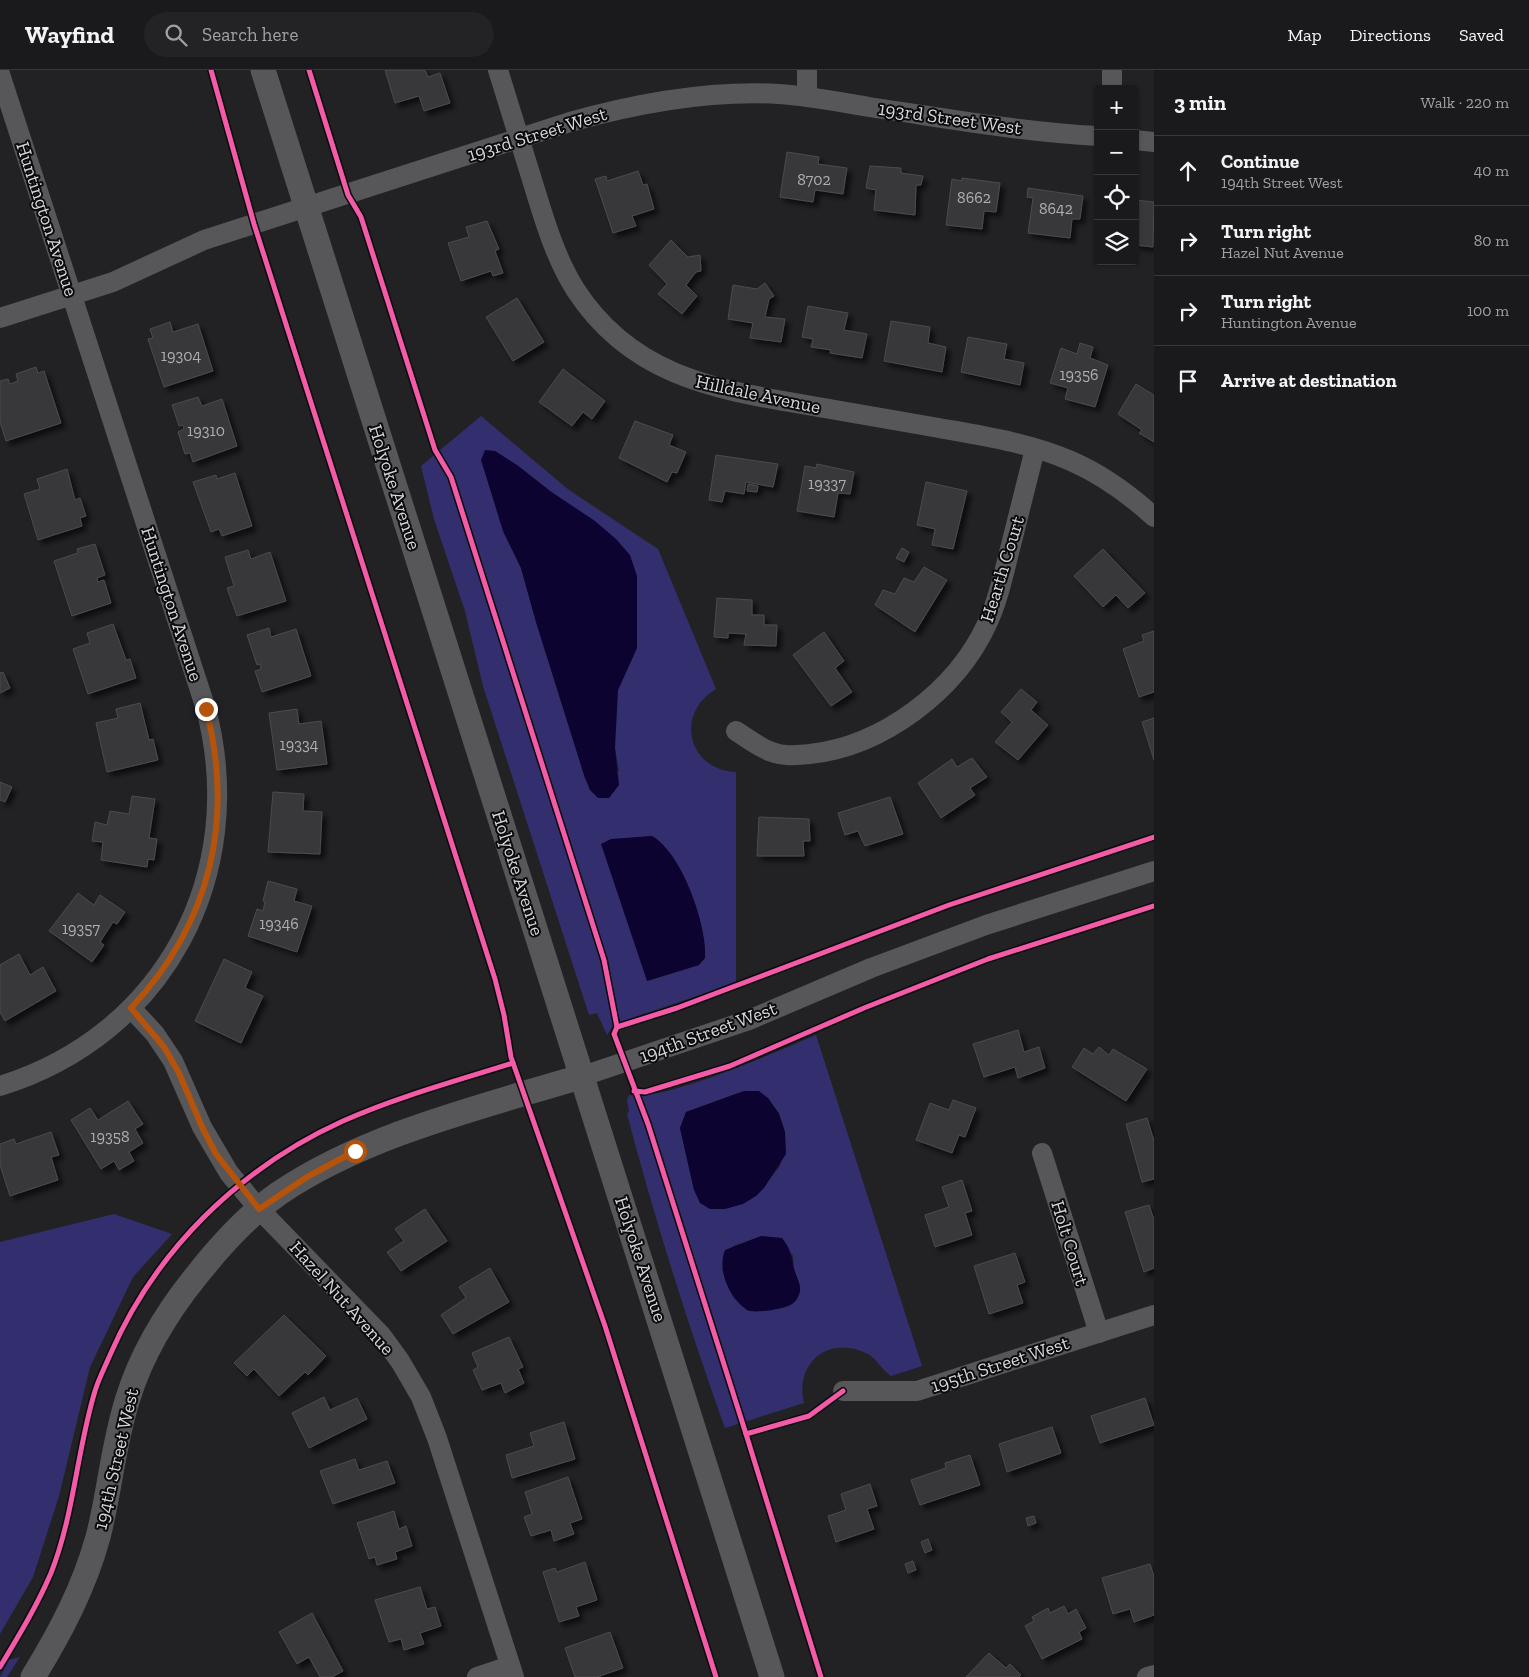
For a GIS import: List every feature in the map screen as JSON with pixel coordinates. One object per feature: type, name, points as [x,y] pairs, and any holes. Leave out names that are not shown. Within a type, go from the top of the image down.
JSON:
[{"type":"street","name":"Holyoke Avenue","points":[[263,70],[772,1677]]},
{"type":"street","name":"Hilldale Avenue","points":[[498,70],[551,239],[575,289],[614,335],[658,366],[716,389],[975,434],[1035,448],[1070,460],[1113,483],[1154,518]]},
{"type":"street","points":[[807,70],[807,97]]},
{"type":"street","points":[[1112,70],[1112,85]]},
{"type":"street","name":"Huntington Avenue","points":[[0,74],[206,709],[214,740],[218,771],[216,835],[209,871],[199,901],[171,958],[131,1008],[106,1030],[76,1052],[29,1076],[0,1086]]},
{"type":"street","name":"193rd Street West","points":[[0,318],[129,276],[181,249],[204,240],[608,112],[664,101],[726,95],[778,94],[995,125],[1094,136]]},
{"type":"street","points":[[1139,140],[1154,142]]},
{"type":"street","name":"Hearth Court","points":[[736,731],[771,752],[785,755],[819,753],[852,744],[882,731],[929,699],[964,662],[991,616],[1035,448]]},
{"type":"street","name":"194th Street West","points":[[33,1677],[59,1634],[93,1556],[120,1423],[136,1374],[150,1345],[172,1306],[201,1270],[259,1209],[279,1194],[328,1164],[381,1140],[583,1076],[749,1020],[862,972],[986,925],[1154,871]]},
{"type":"street","name":"Hazel Nut Avenue","points":[[131,1008],[164,1047],[179,1073],[202,1127],[216,1154],[259,1209],[381,1335],[421,1397],[437,1438],[512,1672]]},
{"type":"street","name":"Holt Court","points":[[1042,1153],[1099,1333]]},
{"type":"street","name":"195th Street West","points":[[843,1391],[917,1391],[1154,1315]]},
{"type":"street","points":[[477,1677],[512,1672]]},
{"type":"street","points":[[1146,1677],[1154,1675]]},
{"type":"shaded area","points":[[481,416],[569,490],[658,549],[716,689],[703,700],[695,712],[691,726],[692,739],[698,751],[707,762],[720,769],[736,772],[736,983],[614,1024],[607,1035],[597,1013],[589,1015],[483,686],[465,611],[434,519],[421,466]],"holes":[[[517,465],[550,491],[637,591],[637,648],[618,690],[615,748],[619,771],[585,778],[521,568],[503,531]],[[652,836],[663,845],[673,858],[690,891],[702,928],[705,958],[699,965],[647,981],[632,838]]]},
{"type":"shaded area","points":[[485,450],[495,451],[517,465],[550,491],[595,521],[616,539],[630,555],[637,576],[637,648],[618,690],[615,748],[619,785],[609,798],[598,798],[590,790],[585,778],[521,568],[503,531],[481,460]]},
{"type":"shaded area","points":[[652,836],[663,845],[673,858],[691,891],[702,927],[705,958],[699,965],[647,981],[601,844],[611,839]]},
{"type":"shaded area","points":[[816,1035],[922,1366],[891,1376],[868,1354],[841,1347],[828,1350],[810,1364],[804,1375],[802,1388],[804,1403],[725,1428],[685,1311],[661,1233],[627,1114],[629,1111],[627,1100],[629,1095],[645,1095],[667,1091],[721,1074]],"holes":[[[744,1091],[768,1098],[779,1113],[785,1132],[780,1166],[756,1196],[694,1190],[680,1128],[686,1112]],[[760,1237],[793,1255],[794,1268],[800,1289],[781,1307],[772,1309],[740,1303],[734,1298],[729,1289],[722,1269],[733,1246]]]},
{"type":"shaded area","points":[[744,1091],[759,1091],[768,1098],[779,1114],[785,1132],[786,1154],[764,1188],[756,1196],[743,1204],[725,1209],[710,1209],[700,1203],[694,1190],[680,1128],[686,1112]]},
{"type":"shaded area","points":[[114,1214],[172,1234],[133,1277],[90,1367],[59,1496],[33,1577],[0,1634],[0,1242]]},
{"type":"shaded area","points":[[761,1236],[782,1238],[788,1246],[800,1291],[796,1300],[789,1306],[770,1310],[750,1311],[741,1305],[730,1291],[724,1275],[723,1258],[725,1250]]},
{"type":"shaded area","points":[[20,1657],[7,1677],[0,1677],[9,1660]]},
{"type":"building","points":[[385,70],[425,70],[428,77],[440,73],[450,103],[424,111],[419,96],[395,103]]},
{"type":"building","points":[[787,152],[819,157],[818,164],[847,168],[843,194],[815,190],[813,202],[780,197]]},
{"type":"building","points":[[870,166],[901,168],[901,173],[923,176],[921,185],[916,185],[915,215],[874,210],[876,190],[866,188]]},
{"type":"building","points":[[638,171],[643,185],[647,184],[654,209],[632,216],[636,226],[613,233],[595,179],[606,176],[607,181]]},
{"type":"building","points":[[962,178],[1000,183],[996,212],[984,211],[982,229],[946,225],[952,179],[962,181]]},
{"type":"building","points":[[1028,188],[1083,196],[1080,219],[1072,219],[1070,238],[1028,233],[1033,198],[1027,197]]},
{"type":"building","points":[[1139,200],[1154,202],[1153,247],[1139,245]]},
{"type":"building","points":[[487,221],[499,249],[495,251],[503,273],[493,276],[491,271],[461,281],[448,243],[469,237],[466,227]]},
{"type":"building","points":[[671,240],[688,257],[700,255],[701,271],[696,272],[686,285],[697,296],[682,314],[658,294],[667,284],[649,265]]},
{"type":"building","points":[[765,283],[774,296],[769,299],[765,317],[785,319],[781,342],[750,338],[753,323],[728,319],[733,285],[757,289]]},
{"type":"building","points":[[517,298],[544,342],[513,361],[486,317]]},
{"type":"building","points":[[808,306],[848,313],[844,330],[867,334],[862,358],[830,353],[831,350],[811,347],[813,339],[802,337]]},
{"type":"building","points":[[891,321],[930,327],[928,343],[946,347],[942,372],[884,361]]},
{"type":"building","points":[[170,322],[173,332],[198,324],[213,371],[164,387],[148,339],[153,338],[150,329]]},
{"type":"building","points":[[968,337],[1007,344],[1004,359],[1024,363],[1020,385],[961,372]]},
{"type":"building","points":[[1080,343],[1093,347],[1090,358],[1108,365],[1095,407],[1065,399],[1068,388],[1050,383],[1061,348],[1077,354]]},
{"type":"building","points":[[36,367],[38,373],[44,371],[61,423],[6,441],[0,422],[0,381],[8,379],[10,384],[18,381],[16,374]]},
{"type":"building","points":[[563,369],[605,401],[592,419],[583,412],[572,426],[539,402]]},
{"type":"building","points":[[1136,384],[1154,395],[1154,442],[1139,433],[1142,430],[1118,414]]},
{"type":"building","points":[[198,397],[202,406],[222,399],[237,446],[193,462],[190,453],[185,454],[178,432],[184,429],[183,425],[179,426],[172,405]]},
{"type":"building","points":[[635,421],[673,435],[669,445],[686,452],[677,473],[672,472],[667,482],[619,458]]},
{"type":"building","points":[[716,455],[778,464],[773,487],[746,482],[744,494],[725,491],[722,502],[709,500]]},
{"type":"building","points":[[817,464],[854,472],[850,494],[838,493],[834,517],[797,511],[805,466],[816,468]]},
{"type":"building","points":[[67,469],[75,500],[80,498],[86,516],[80,518],[82,526],[38,540],[24,494],[40,489],[37,479]]},
{"type":"building","points":[[235,473],[252,526],[222,536],[219,529],[211,532],[193,482],[216,475],[217,479]]},
{"type":"building","points":[[926,482],[967,491],[953,549],[932,545],[935,529],[917,525]]},
{"type":"building","points":[[748,484],[758,486],[757,492],[747,491]]},
{"type":"building","points":[[95,544],[105,575],[97,578],[98,582],[104,580],[111,603],[72,616],[54,561],[78,553],[77,549]]},
{"type":"building","points":[[902,548],[909,552],[904,562],[896,558]]},
{"type":"building","points":[[1103,549],[1145,593],[1128,608],[1116,595],[1103,607],[1074,576]]},
{"type":"building","points":[[248,550],[251,559],[270,552],[286,601],[237,616],[227,588],[234,586],[225,557]]},
{"type":"building","points":[[924,567],[947,580],[915,632],[875,605],[883,590],[895,594],[904,578],[914,582]]},
{"type":"building","points":[[717,598],[752,600],[752,615],[764,615],[764,625],[777,625],[776,646],[744,645],[746,634],[728,633],[728,638],[714,637]]},
{"type":"building","points":[[113,624],[126,660],[130,659],[136,678],[88,694],[73,649],[90,643],[87,633]]},
{"type":"building","points":[[269,628],[271,637],[296,629],[311,676],[262,692],[255,671],[261,669],[260,664],[257,665],[247,635]]},
{"type":"building","points":[[1154,631],[1154,692],[1139,697],[1123,649],[1144,641],[1142,635]]},
{"type":"building","points":[[824,632],[844,661],[835,668],[852,692],[831,706],[793,655]]},
{"type":"building","points":[[3,672],[10,688],[0,693],[0,673]]},
{"type":"building","points":[[1021,689],[1037,702],[1031,710],[1048,725],[1018,760],[995,742],[1012,722],[1001,712]]},
{"type":"building","points":[[140,703],[149,740],[153,739],[158,760],[107,772],[96,723],[118,718],[116,709]]},
{"type":"building","points":[[297,709],[299,724],[321,721],[327,764],[277,770],[269,713]]},
{"type":"building","points":[[1154,718],[1154,760],[1142,722]]},
{"type":"building","points":[[972,758],[987,777],[970,788],[975,795],[941,818],[918,783],[952,759],[957,767]]},
{"type":"building","points":[[0,782],[12,787],[5,802],[0,800]]},
{"type":"building","points":[[273,792],[304,794],[303,811],[322,812],[320,854],[268,852]]},
{"type":"building","points":[[132,796],[155,799],[149,838],[157,839],[154,860],[148,859],[147,867],[101,860],[103,842],[92,841],[95,822],[107,825],[110,811],[129,814]]},
{"type":"building","points":[[890,797],[903,834],[865,846],[858,831],[845,835],[838,813]]},
{"type":"building","points":[[759,817],[809,819],[810,841],[803,841],[804,856],[757,856]]},
{"type":"building","points":[[268,881],[297,889],[294,901],[312,906],[297,952],[248,936],[257,909],[263,911],[265,902],[263,901]]},
{"type":"building","points":[[78,893],[94,905],[100,895],[125,912],[117,924],[113,922],[100,942],[104,945],[92,962],[49,931]]},
{"type":"building","points":[[19,954],[30,975],[43,967],[56,991],[5,1021],[0,1012],[0,965]]},
{"type":"building","points":[[224,959],[252,972],[245,988],[263,996],[241,1043],[195,1021]]},
{"type":"building","points":[[1018,1030],[1024,1052],[1039,1047],[1045,1068],[1018,1078],[1015,1067],[984,1077],[973,1044]]},
{"type":"building","points":[[1099,1047],[1109,1055],[1113,1049],[1147,1069],[1126,1101],[1072,1067],[1084,1048],[1093,1054]]},
{"type":"building","points":[[953,1100],[976,1108],[965,1137],[959,1135],[952,1153],[916,1140],[930,1103],[949,1110]]},
{"type":"building","points":[[128,1101],[143,1124],[135,1129],[143,1143],[129,1152],[134,1161],[119,1170],[114,1161],[101,1169],[71,1120],[90,1108],[98,1120]]},
{"type":"building","points":[[1147,1118],[1154,1141],[1154,1179],[1142,1182],[1126,1124]]},
{"type":"building","points":[[51,1132],[59,1155],[51,1157],[58,1180],[10,1196],[0,1165],[0,1144],[14,1139],[16,1144]]},
{"type":"building","points":[[962,1180],[972,1211],[965,1213],[972,1235],[935,1247],[925,1215],[949,1207],[942,1187]]},
{"type":"building","points":[[1149,1205],[1154,1220],[1154,1268],[1144,1272],[1125,1212]]},
{"type":"building","points":[[425,1209],[447,1241],[401,1271],[387,1252],[404,1241],[395,1229]]},
{"type":"building","points":[[1015,1253],[1025,1282],[1017,1285],[1023,1303],[989,1314],[974,1266]]},
{"type":"building","points":[[490,1268],[509,1302],[453,1334],[441,1315],[466,1298],[459,1287]]},
{"type":"building","points":[[284,1315],[326,1356],[308,1375],[305,1372],[279,1396],[254,1369],[247,1376],[234,1363]]},
{"type":"building","points":[[509,1337],[523,1367],[518,1369],[524,1383],[505,1393],[501,1383],[482,1390],[473,1370],[478,1367],[472,1353]]},
{"type":"building","points":[[324,1397],[330,1410],[357,1398],[367,1419],[309,1448],[292,1413]]},
{"type":"building","points":[[1145,1398],[1154,1425],[1100,1443],[1091,1416]]},
{"type":"building","points":[[564,1422],[575,1459],[512,1478],[506,1455],[534,1446],[530,1433]]},
{"type":"building","points":[[1052,1427],[1061,1453],[1007,1472],[999,1444]]},
{"type":"building","points":[[970,1455],[980,1485],[920,1505],[911,1480],[946,1468],[945,1463]]},
{"type":"building","points":[[355,1459],[359,1470],[387,1461],[395,1483],[333,1504],[320,1471]]},
{"type":"building","points":[[568,1477],[582,1519],[570,1523],[574,1534],[554,1541],[551,1530],[531,1536],[524,1517],[532,1514],[525,1492]]},
{"type":"building","points":[[870,1484],[877,1506],[867,1509],[874,1529],[836,1542],[828,1516],[846,1510],[841,1494]]},
{"type":"building","points":[[394,1511],[399,1529],[406,1526],[412,1546],[395,1552],[397,1559],[377,1565],[375,1557],[369,1559],[357,1523]]},
{"type":"building","points":[[1034,1516],[1036,1523],[1028,1526],[1026,1518]]},
{"type":"building","points":[[928,1539],[932,1550],[925,1553],[921,1542]]},
{"type":"building","points":[[913,1561],[916,1570],[908,1573],[905,1564]]},
{"type":"building","points":[[585,1562],[597,1600],[576,1607],[579,1616],[559,1622],[543,1572],[555,1568],[557,1572]]},
{"type":"building","points":[[1150,1564],[1154,1576],[1154,1615],[1134,1622],[1130,1609],[1113,1614],[1102,1578]]},
{"type":"building","points":[[420,1587],[427,1609],[435,1607],[441,1626],[420,1633],[424,1644],[404,1650],[401,1639],[389,1642],[375,1600]]},
{"type":"building","points":[[1064,1606],[1068,1614],[1076,1609],[1086,1628],[1079,1632],[1082,1639],[1042,1659],[1025,1626],[1034,1621],[1032,1617],[1048,1608],[1050,1613]]},
{"type":"building","points":[[312,1613],[343,1671],[332,1677],[320,1677],[309,1657],[297,1664],[279,1632]]},
{"type":"building","points":[[610,1632],[623,1668],[597,1677],[575,1677],[565,1648]]},
{"type":"building","points":[[989,1653],[1006,1668],[1010,1664],[1021,1675],[1019,1677],[966,1677]]},
{"type":"cycle path","points":[[211,70],[254,224],[495,979],[504,1015],[511,1057],[605,1326],[716,1677]]},
{"type":"cycle path","points":[[309,70],[348,195],[361,217],[435,450],[451,477],[604,960],[617,1027]]},
{"type":"cycle path","points":[[843,1391],[809,1416],[746,1434],[648,1124],[614,1034],[617,1027],[677,1008],[949,905],[1154,837]]},
{"type":"cycle path","points":[[634,1091],[645,1092],[730,1066],[864,1008],[988,959],[1154,906]]},
{"type":"cycle path","points":[[0,1667],[40,1597],[59,1551],[89,1413],[100,1377],[129,1317],[151,1281],[176,1248],[204,1217],[235,1188],[305,1140],[343,1121],[384,1104],[513,1063]]},
{"type":"cycle path","points":[[746,1434],[821,1677]]},
{"type":"route","points":[[206,709],[214,740],[218,771],[218,819],[209,871],[194,916],[179,944],[152,984],[131,1008],[145,1022],[164,1047],[185,1085],[196,1114],[216,1154],[259,1209],[279,1194],[328,1164],[355,1151]]}]
